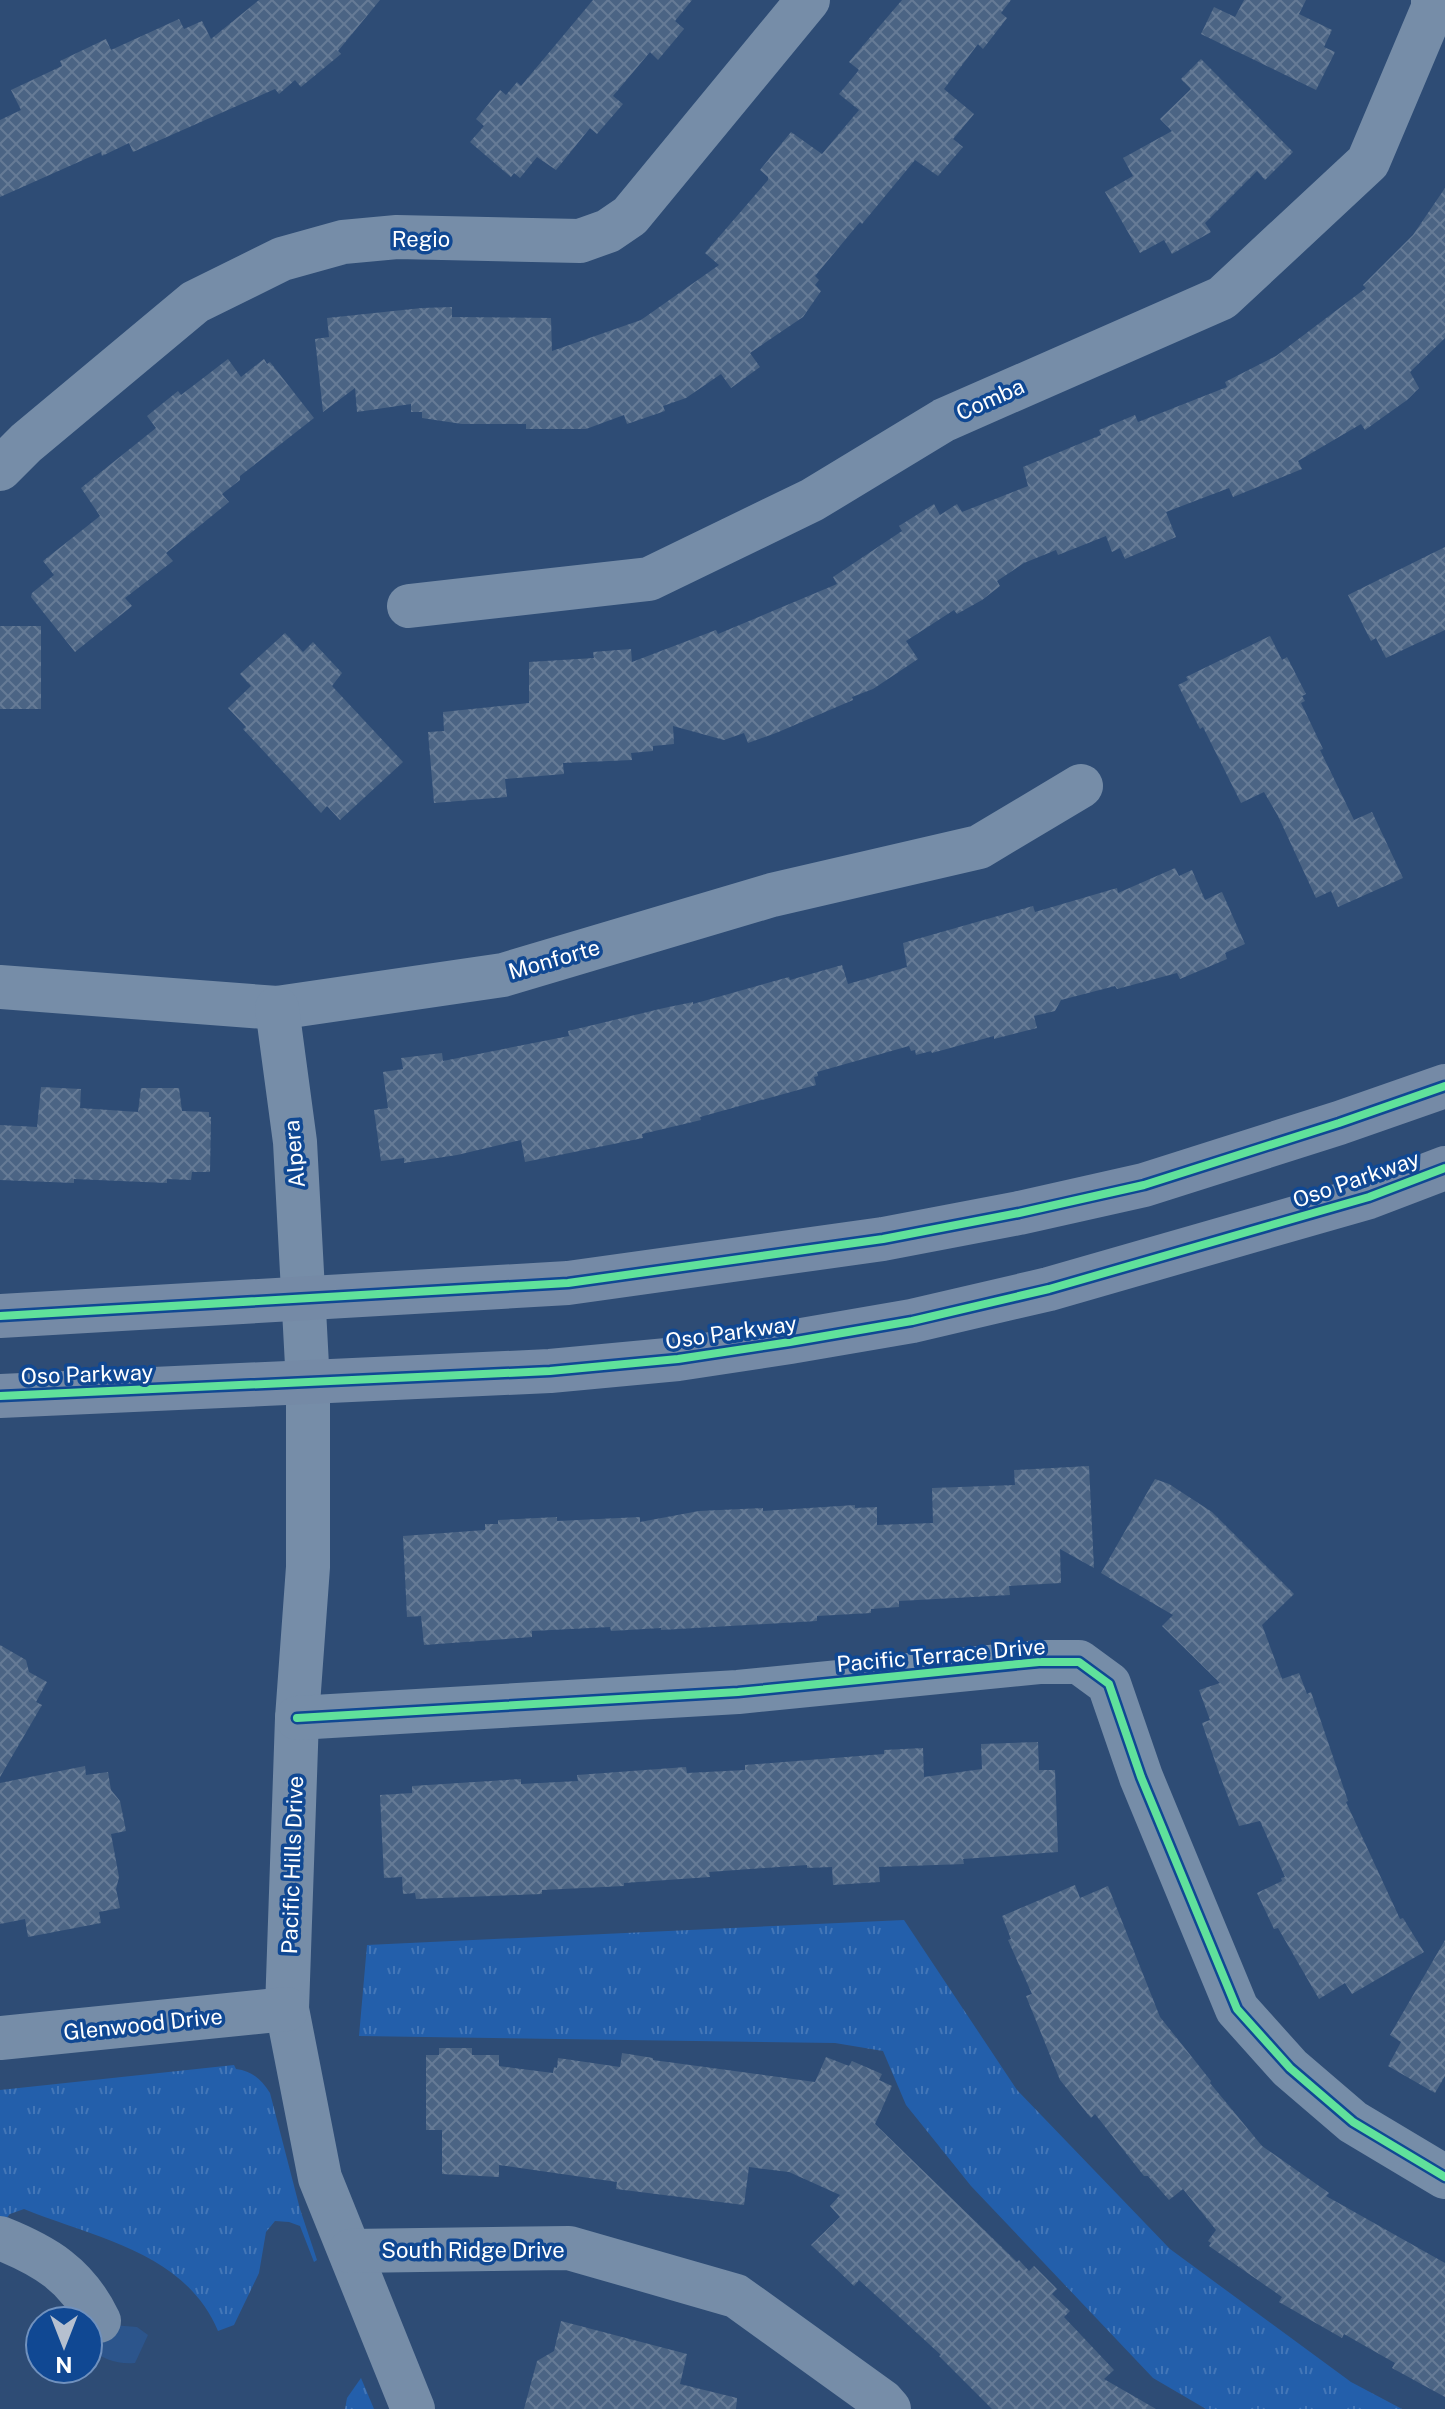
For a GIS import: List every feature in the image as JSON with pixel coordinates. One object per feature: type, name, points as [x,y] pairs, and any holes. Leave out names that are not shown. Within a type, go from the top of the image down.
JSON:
[{"type":"main road","points":[[0,1316],[568,1283],[932,1231],[1144,1185],[1445,1086]]},
{"type":"main road","name":"Oso Parkway","points":[[0,1396],[550,1371],[678,1359],[912,1321],[1049,1289],[1369,1197],[1445,1168]]},
{"type":"street","name":"Regio","points":[[0,469],[26,443],[195,302],[282,259],[343,242],[397,237],[580,241],[608,231],[630,216],[808,0]]},
{"type":"street","name":"Comba","points":[[409,606],[649,579],[812,500],[944,420],[1222,298],[1368,162],[1433,8],[1433,0]]},
{"type":"street","name":"Monforte","points":[[0,987],[277,1008],[503,975],[772,895],[979,847],[1081,786]]},
{"type":"street","name":"Alpera","points":[[277,1008],[295,1142],[304,1300]]},
{"type":"street","name":"Pacific Hills Drive","points":[[304,1300],[308,1384],[308,1567],[297,1718],[287,2009],[320,2178],[413,2409]]},
{"type":"street","name":"Pacific Terrace Drive","points":[[297,1718],[738,1692],[1039,1662],[1079,1662],[1109,1684],[1141,1777],[1237,2009],[1290,2068],[1353,2122],[1445,2177]]},
{"type":"street","name":"Glenwood Drive","points":[[0,2038],[287,2009]]},
{"type":"street","points":[[0,2238],[40,2254],[75,2284],[89,2305]]},
{"type":"street","name":"South Ridge Drive","points":[[350,2251],[569,2248],[736,2296],[889,2409]]},
{"type":"green space","points":[[904,1920],[1017,2090],[1170,2249],[1351,2382],[1402,2409],[1206,2409],[1153,2378],[971,2186],[906,2105],[883,2051],[835,2043],[359,2036],[367,1945]]},
{"type":"green space","points":[[234,2065],[236,2069],[256,2076],[270,2093],[300,2209],[317,2260],[314,2262],[300,2226],[275,2221],[266,2232],[259,2273],[234,2325],[218,2331],[203,2304],[184,2283],[161,2265],[135,2251],[24,2209],[10,2214],[3,2222],[0,2219],[0,2090]]},
{"type":"green space","points":[[361,2378],[374,2409],[345,2409],[347,2398]]},
{"type":"shaded area","points":[[104,2324],[137,2327],[148,2335],[135,2363],[104,2357]]},
{"type":"building","points":[[259,0],[380,0],[338,51],[341,54],[301,87],[295,80],[279,94],[275,89],[133,152],[129,143],[102,156],[101,152],[0,197],[0,120],[21,110],[11,90],[62,66],[60,61],[106,39],[111,50],[179,19],[184,29],[202,21],[211,39]]},
{"type":"building","points":[[593,0],[692,0],[675,21],[684,29],[658,60],[650,52],[613,96],[623,104],[597,134],[590,128],[556,170],[537,157],[520,178],[514,173],[511,177],[470,142],[484,126],[476,119],[500,90],[506,95],[517,82],[521,86]]},
{"type":"building","points":[[902,0],[1011,0],[1001,13],[1007,18],[983,49],[978,44],[944,89],[974,114],[953,139],[963,147],[938,176],[915,160],[815,276],[819,280],[815,285],[821,291],[803,317],[750,353],[760,367],[731,388],[721,374],[686,398],[663,406],[665,411],[627,424],[624,415],[586,429],[526,429],[526,424],[462,424],[422,418],[422,412],[411,412],[411,404],[357,412],[355,388],[323,412],[315,339],[329,337],[327,318],[452,307],[452,317],[551,318],[552,351],[641,320],[719,265],[705,253],[768,180],[760,170],[791,132],[822,154],[859,110],[839,94],[859,70],[849,62]]},
{"type":"building","points":[[1244,0],[1306,0],[1299,14],[1332,30],[1324,47],[1335,52],[1316,90],[1201,34],[1214,7],[1235,17]]},
{"type":"building","points":[[1201,59],[1293,152],[1265,180],[1257,171],[1205,223],[1211,232],[1172,254],[1164,240],[1140,253],[1105,192],[1133,176],[1123,158],[1172,131],[1160,119],[1191,89],[1181,79]]},
{"type":"building","points":[[1445,188],[1445,338],[1410,372],[1419,388],[1407,400],[1365,430],[1361,424],[1298,461],[1302,469],[1233,497],[1229,488],[1166,512],[1176,537],[1125,559],[1120,548],[1112,552],[1106,536],[1058,555],[1056,550],[1024,563],[997,581],[1000,586],[982,600],[957,614],[954,610],[906,641],[918,659],[873,689],[852,697],[853,700],[776,733],[748,743],[744,733],[724,740],[673,726],[674,744],[653,746],[653,751],[631,753],[632,760],[563,763],[564,774],[505,779],[507,797],[434,803],[428,732],[444,731],[443,712],[529,703],[529,662],[594,658],[593,652],[631,649],[632,662],[716,630],[718,634],[837,584],[833,577],[902,531],[899,526],[934,504],[940,515],[957,504],[962,512],[1028,486],[1023,467],[1101,435],[1099,430],[1135,415],[1138,422],[1227,387],[1225,382],[1276,356],[1366,288],[1363,285],[1413,235]]},
{"type":"building","points":[[228,359],[241,377],[264,359],[267,364],[270,362],[314,418],[240,476],[240,480],[222,494],[229,502],[166,553],[173,561],[125,598],[132,606],[75,652],[31,597],[54,575],[43,561],[100,516],[81,488],[156,428],[147,416],[178,391],[181,395]]},
{"type":"building","points":[[1445,547],[1445,630],[1386,658],[1376,638],[1371,641],[1348,595]]},
{"type":"building","points":[[0,626],[41,626],[41,709],[0,709]]},
{"type":"building","points":[[285,633],[303,652],[313,642],[342,673],[332,686],[403,762],[340,820],[327,806],[321,813],[243,729],[246,727],[228,708],[251,686],[240,674]]},
{"type":"building","points":[[1270,636],[1282,660],[1287,657],[1306,694],[1302,696],[1305,701],[1301,703],[1354,820],[1372,812],[1403,878],[1338,907],[1331,891],[1316,898],[1264,792],[1241,803],[1178,685],[1188,680],[1186,677]]},
{"type":"building","points":[[1175,868],[1179,876],[1192,870],[1205,900],[1222,892],[1245,944],[1225,953],[1227,959],[1180,979],[1177,973],[1061,1000],[1055,1011],[1034,1016],[1037,1028],[932,1053],[916,1055],[909,1046],[817,1072],[818,1076],[814,1077],[816,1085],[700,1117],[701,1120],[642,1134],[643,1138],[525,1162],[521,1140],[404,1163],[404,1158],[381,1161],[374,1110],[388,1108],[383,1072],[403,1069],[401,1058],[442,1053],[443,1061],[569,1036],[568,1031],[693,1004],[842,965],[848,984],[907,967],[903,943],[1033,906],[1035,912],[1117,888],[1118,893]]},
{"type":"building","points":[[41,1087],[81,1089],[80,1108],[138,1112],[141,1088],[179,1088],[182,1111],[209,1112],[211,1117],[210,1172],[192,1172],[191,1180],[167,1179],[167,1183],[0,1180],[0,1125],[37,1127]]},
{"type":"building","points":[[1089,1466],[1094,1568],[1060,1549],[1061,1583],[1009,1586],[1010,1595],[899,1601],[899,1607],[871,1609],[871,1613],[817,1616],[817,1621],[661,1630],[611,1631],[610,1627],[532,1631],[532,1637],[424,1645],[421,1616],[407,1617],[403,1536],[485,1530],[485,1524],[498,1524],[498,1520],[640,1517],[640,1522],[699,1511],[763,1508],[763,1511],[855,1505],[855,1508],[877,1507],[877,1525],[933,1523],[932,1488],[1015,1485],[1014,1470]]},
{"type":"building","points":[[1155,1479],[1169,1484],[1212,1512],[1294,1594],[1262,1625],[1282,1679],[1299,1673],[1307,1694],[1311,1692],[1346,1802],[1400,1919],[1403,1918],[1424,1952],[1352,1994],[1345,1983],[1319,1999],[1278,1928],[1274,1929],[1257,1893],[1285,1877],[1260,1821],[1239,1826],[1202,1723],[1210,1720],[1199,1690],[1220,1683],[1162,1626],[1173,1615],[1101,1573]]},
{"type":"building","points":[[0,1645],[26,1660],[29,1672],[47,1682],[36,1702],[42,1705],[0,1777]]},
{"type":"building","points":[[1038,1742],[1039,1770],[1055,1770],[1058,1852],[963,1859],[964,1864],[879,1867],[880,1882],[833,1885],[832,1867],[807,1868],[807,1865],[709,1872],[710,1877],[624,1883],[624,1886],[542,1890],[542,1894],[416,1899],[415,1893],[403,1894],[402,1877],[384,1878],[380,1795],[412,1793],[412,1786],[521,1779],[521,1784],[578,1781],[577,1775],[686,1767],[687,1773],[745,1770],[745,1765],[923,1748],[924,1777],[982,1769],[981,1744]]},
{"type":"building","points":[[85,1766],[86,1775],[108,1772],[111,1790],[120,1801],[126,1831],[111,1834],[119,1877],[116,1889],[120,1908],[99,1912],[101,1923],[28,1937],[25,1919],[0,1924],[0,1783]]},
{"type":"building","points":[[1075,1885],[1080,1898],[1108,1886],[1160,2017],[1262,2146],[1329,2193],[1326,2196],[1445,2263],[1445,2397],[1392,2368],[1395,2363],[1344,2334],[1342,2338],[1279,2302],[1282,2297],[1209,2246],[1211,2243],[1208,2241],[1216,2230],[1183,2189],[1169,2200],[1148,2176],[1144,2176],[1095,2114],[1091,2118],[1060,2080],[1026,1996],[1032,1994],[1008,1940],[1011,1939],[1002,1916]]},
{"type":"building","points":[[1445,1940],[1445,2076],[1435,2093],[1388,2066],[1401,2042],[1390,2035]]},
{"type":"building","points":[[439,2048],[472,2048],[472,2055],[499,2055],[499,2066],[553,2073],[558,2058],[620,2067],[622,2053],[815,2082],[826,2057],[849,2066],[852,2061],[882,2074],[879,2080],[892,2086],[875,2124],[1017,2262],[1019,2260],[1029,2271],[1034,2266],[1057,2289],[1052,2294],[1070,2311],[1064,2317],[1114,2370],[1104,2379],[1156,2409],[992,2409],[941,2355],[859,2280],[854,2286],[811,2245],[840,2217],[830,2206],[840,2195],[789,2172],[749,2167],[744,2205],[616,2189],[617,2182],[499,2165],[499,2177],[442,2174],[442,2130],[426,2130],[426,2055],[439,2055]]},
{"type":"building","points":[[561,2321],[687,2354],[680,2384],[737,2398],[736,2409],[524,2409],[537,2361],[554,2351]]},
{"type":"cycle path","points":[[0,1316],[568,1283],[883,1239],[1144,1185],[1445,1086]]},
{"type":"cycle path","points":[[0,1396],[550,1371],[678,1359],[790,1342],[912,1321],[1049,1289],[1369,1197],[1445,1168]]},
{"type":"cycle path","points":[[297,1718],[738,1692],[1039,1662],[1079,1662],[1109,1684],[1141,1777],[1237,2009],[1290,2068],[1353,2122],[1445,2177]]}]
